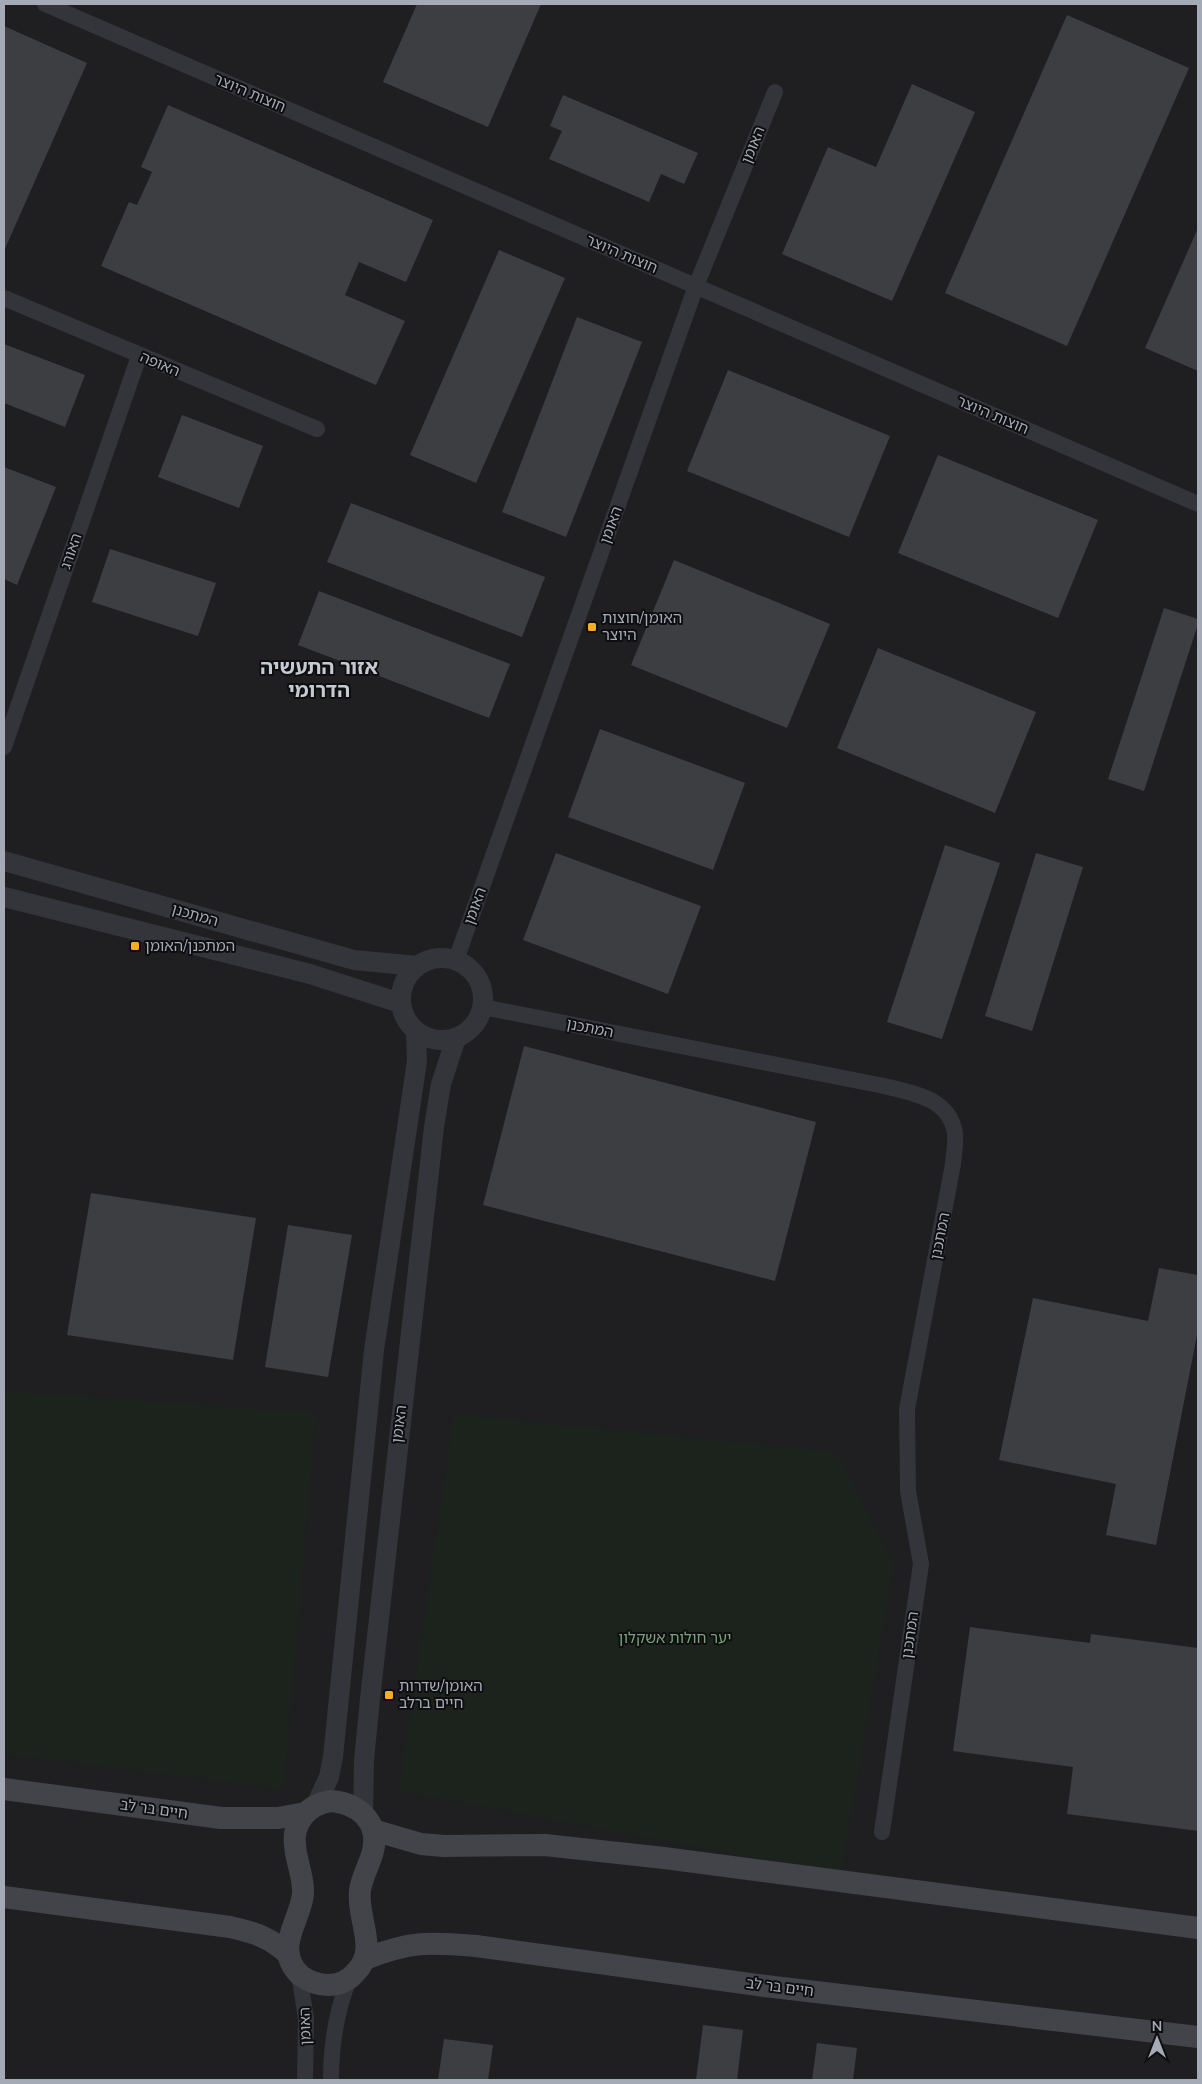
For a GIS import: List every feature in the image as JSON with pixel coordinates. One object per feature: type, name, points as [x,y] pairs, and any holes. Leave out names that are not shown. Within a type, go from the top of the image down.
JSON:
[{"type":"main road","name":"חיים בר לב","points":[[4,1789],[220,1818],[278,1818],[310,1809],[323,1802],[340,1801],[357,1808],[368,1821]]},
{"type":"main road","points":[[294,1964],[288,1935],[298,1915],[303,1892],[302,1873],[294,1838],[298,1825],[310,1809]]},
{"type":"main road","points":[[368,1821],[421,1844],[444,1846],[545,1845],[664,1858],[1198,1928]]},
{"type":"main road","points":[[4,1897],[230,1927],[257,1933],[275,1942],[310,1981],[323,1985],[336,1984],[349,1979],[365,1959],[367,1940],[360,1912],[360,1895],[362,1878],[374,1849],[368,1821]]},
{"type":"main road","name":"חיים בר לב","points":[[365,1959],[408,1944],[435,1942],[765,1986],[1198,2037]]},
{"type":"street","name":"חוצות היוצר","points":[[45,4],[1198,504]]},
{"type":"street","name":"האומן","points":[[456,960],[696,286],[775,92]]},
{"type":"street","name":"האופה","points":[[4,298],[317,429]]},
{"type":"street","name":"האורג","points":[[4,747],[139,356]]},
{"type":"street","name":"המתכנן","points":[[4,861],[354,960],[417,966]]},
{"type":"street","name":"המתכנן","points":[[4,897],[310,974],[400,1003]]},
{"type":"street","points":[[436,958],[456,960],[466,965],[481,983],[483,1007],[478,1020],[469,1031],[456,1038],[436,1040],[416,1032],[406,1019],[400,1003],[404,982],[417,966],[436,958]]},
{"type":"street","name":"המתכנן","points":[[483,1007],[884,1086],[926,1096],[946,1110],[955,1132],[953,1164],[907,1408],[908,1491],[921,1564],[882,1832]]},
{"type":"street","points":[[310,1809],[329,1777],[333,1757],[374,1350],[417,1061],[416,1032]]},
{"type":"street","name":"האומן","points":[[368,1821],[364,1760],[367,1725],[434,1127],[441,1084],[456,1038]]},
{"type":"street","name":"האומן","points":[[294,1964],[306,2019],[305,2080]]},
{"type":"street","name":"האומן","points":[[331,2080],[331,2052],[336,2020],[349,1979]]},
{"type":"shaded area","points":[[4,4],[1198,4],[1198,2080],[4,2080]]},
{"type":"green space","points":[[4,1391],[316,1413],[284,1789],[4,1754]]},
{"type":"green space","name":"יער חולות אשקלון","points":[[454,1414],[835,1452],[894,1564],[841,1874],[399,1791]]},
{"type":"building","points":[[417,4],[541,4],[488,127],[383,82]]},
{"type":"building","points":[[1067,15],[1189,68],[1067,346],[945,293]]},
{"type":"building","points":[[4,26],[87,63],[4,251]]},
{"type":"building","points":[[912,84],[975,112],[892,301],[782,254],[828,147],[876,167]]},
{"type":"building","points":[[563,95],[698,153],[684,184],[661,174],[649,202],[549,159],[562,131],[550,126]]},
{"type":"building","points":[[168,105],[433,220],[406,282],[359,262],[345,295],[405,321],[376,385],[101,266],[129,202],[137,205],[152,172],[141,167]]},
{"type":"building","points":[[1198,228],[1198,371],[1145,348]]},
{"type":"building","points":[[499,250],[565,278],[476,483],[410,455]]},
{"type":"building","points":[[577,317],[642,342],[566,537],[502,512]]},
{"type":"building","points":[[4,344],[85,375],[65,427],[4,403]]},
{"type":"building","points":[[728,370],[890,436],[849,537],[687,471]]},
{"type":"building","points":[[182,415],[263,446],[239,508],[158,477]]},
{"type":"building","points":[[938,455],[1098,520],[1058,618],[898,553]]},
{"type":"building","points":[[4,467],[56,487],[17,585],[4,579]]},
{"type":"building","points":[[351,503],[545,577],[522,637],[327,562]]},
{"type":"building","points":[[110,549],[216,583],[198,636],[92,602]]},
{"type":"building","points":[[674,560],[830,624],[787,728],[631,665]]},
{"type":"building","points":[[319,591],[510,664],[489,718],[298,645]]},
{"type":"building","points":[[1164,608],[1198,619],[1198,624],[1144,791],[1108,779]]},
{"type":"building","points":[[878,648],[1036,712],[995,813],[837,748]]},
{"type":"building","points":[[600,729],[745,783],[713,870],[568,817]]},
{"type":"building","points":[[945,845],[1000,863],[942,1039],[887,1022]]},
{"type":"building","points":[[556,853],[701,906],[668,994],[523,940]]},
{"type":"building","points":[[1036,853],[1083,867],[1032,1031],[985,1016]]},
{"type":"building","points":[[524,1046],[816,1122],[775,1281],[483,1205]]},
{"type":"building","points":[[91,1193],[256,1218],[233,1360],[67,1335]]},
{"type":"building","points":[[288,1225],[352,1235],[328,1377],[265,1367]]},
{"type":"building","points":[[1159,1268],[1198,1275],[1198,1330],[1156,1545],[1106,1535],[1116,1484],[999,1460],[1033,1298],[1148,1321]]},
{"type":"building","points":[[970,1627],[1090,1643],[1091,1634],[1198,1648],[1198,1831],[1067,1814],[1073,1767],[953,1751]]},
{"type":"building","points":[[703,2025],[743,2030],[737,2080],[696,2080]]},
{"type":"building","points":[[444,2039],[493,2045],[488,2080],[438,2080]]},
{"type":"building","points":[[817,2043],[857,2048],[853,2080],[812,2080]]},
{"type":"place","name":"האומן/חוצות היוצר","points":[[592,627]]},
{"type":"place","name":"המתכנן/האומן","points":[[135,946]]},
{"type":"place","name":"האומן/שדרות חיים ברלב","points":[[389,1695]]},
{"type":"district","name":"אזור התעשיה הדרומי","points":[[319,678]]}]
